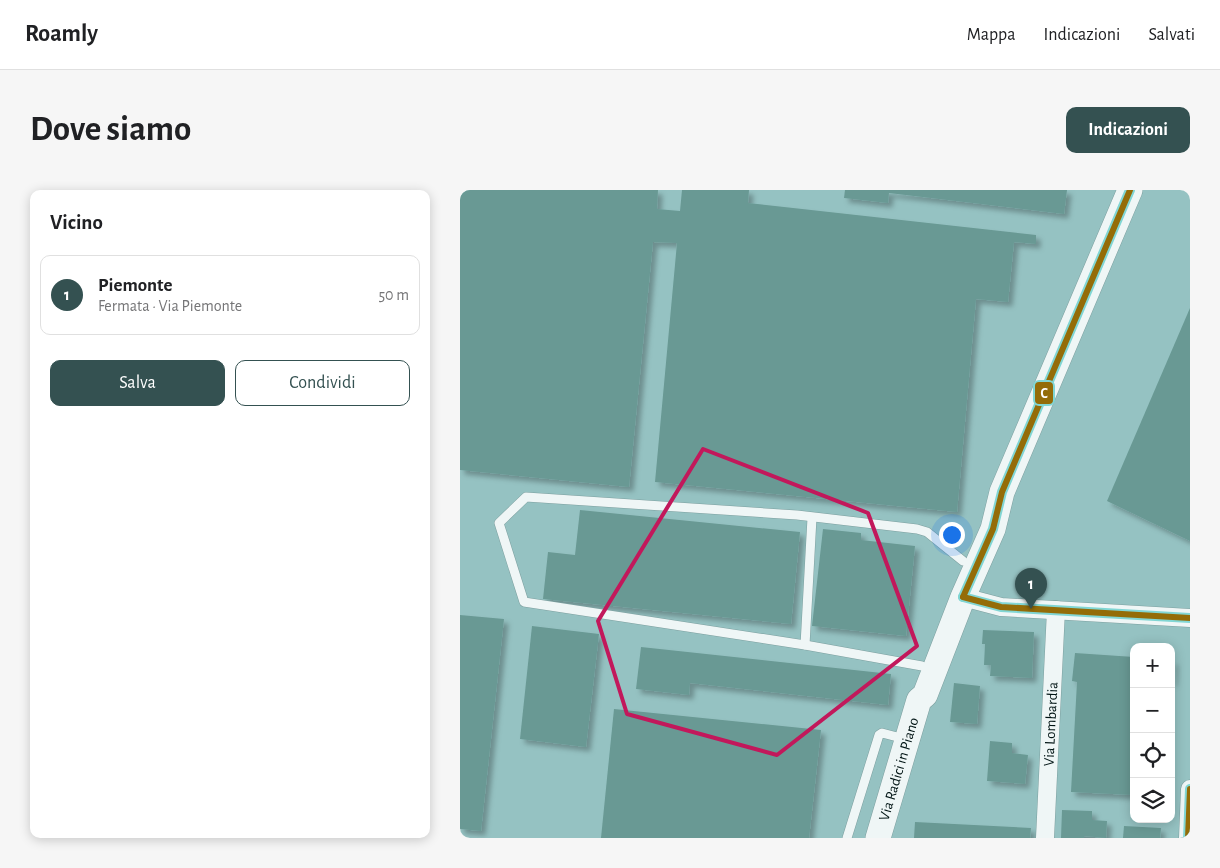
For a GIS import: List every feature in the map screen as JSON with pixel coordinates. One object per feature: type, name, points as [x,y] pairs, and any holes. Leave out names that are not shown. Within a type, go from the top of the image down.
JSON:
[{"type":"street","points":[[1002,492],[978,526],[934,633],[922,666],[917,694],[920,700],[925,695],[963,597],[993,529],[1002,492],[1130,190]]},
{"type":"street","points":[[963,597],[961,585],[978,545],[975,533]]},
{"type":"street","points":[[934,633],[944,626],[954,601],[963,597],[1001,607],[1190,618]]},
{"type":"street","name":"Via Lombardia","points":[[1045,838],[1056,610]]},
{"type":"street","name":"Via Radici in Piano","points":[[878,838],[920,700]]},
{"type":"street","points":[[1188,838],[1190,789]]},
{"type":"lane","points":[[922,666],[805,645],[524,602],[499,524],[526,497],[780,514],[916,529],[928,532],[963,561]]},
{"type":"lane","points":[[805,645],[812,518]]},
{"type":"lane","points":[[847,838],[879,735],[882,733],[907,740]]},
{"type":"highlighted area","points":[[703,449],[868,513],[917,646],[777,755],[627,714],[598,621]]},
{"type":"building","points":[[460,190],[658,190],[657,209],[680,211],[682,190],[749,190],[748,203],[1036,235],[1036,244],[1014,242],[1008,302],[976,299],[957,512],[655,482],[677,243],[653,242],[629,487],[460,470]]},
{"type":"building","points":[[845,190],[1067,190],[1064,214],[889,193],[888,203],[844,198]]},
{"type":"building","points":[[1190,308],[1190,541],[1107,501]]},
{"type":"building","points":[[580,510],[800,532],[791,624],[543,599],[548,552],[575,555]]},
{"type":"building","points":[[823,529],[861,533],[861,540],[915,546],[906,636],[812,626]]},
{"type":"building","points":[[460,615],[504,619],[481,831],[460,829]]},
{"type":"building","points":[[532,626],[599,634],[586,747],[520,739]]},
{"type":"building","points":[[983,630],[1034,632],[1032,678],[990,676],[991,665],[984,665],[985,644],[982,644]]},
{"type":"building","points":[[641,647],[891,674],[888,705],[690,683],[689,695],[636,689]]},
{"type":"building","points":[[1075,653],[1130,657],[1130,795],[1071,792],[1077,682],[1072,681]]},
{"type":"building","points":[[954,683],[980,686],[977,724],[950,722]]},
{"type":"building","points":[[614,709],[821,730],[809,838],[601,838]]},
{"type":"building","points":[[990,741],[1012,743],[1012,753],[1028,755],[1025,784],[987,781]]},
{"type":"building","points":[[1062,810],[1092,811],[1092,820],[1107,821],[1106,838],[1084,836],[1084,838],[1061,838]]},
{"type":"building","points":[[915,822],[1031,828],[1030,838],[914,838]]},
{"type":"building","points":[[1124,826],[1161,828],[1160,838],[1123,838]]},
{"type":"transit line","name":"C","points":[[963,597],[993,529],[1002,492],[1130,190]]},
{"type":"transit line","name":"C","points":[[963,597],[1001,607],[1190,618]]},
{"type":"transit line","name":"C","points":[[1188,838],[1190,789]]},
{"type":"place","name":"Piemonte","points":[[1031,609]]}]
